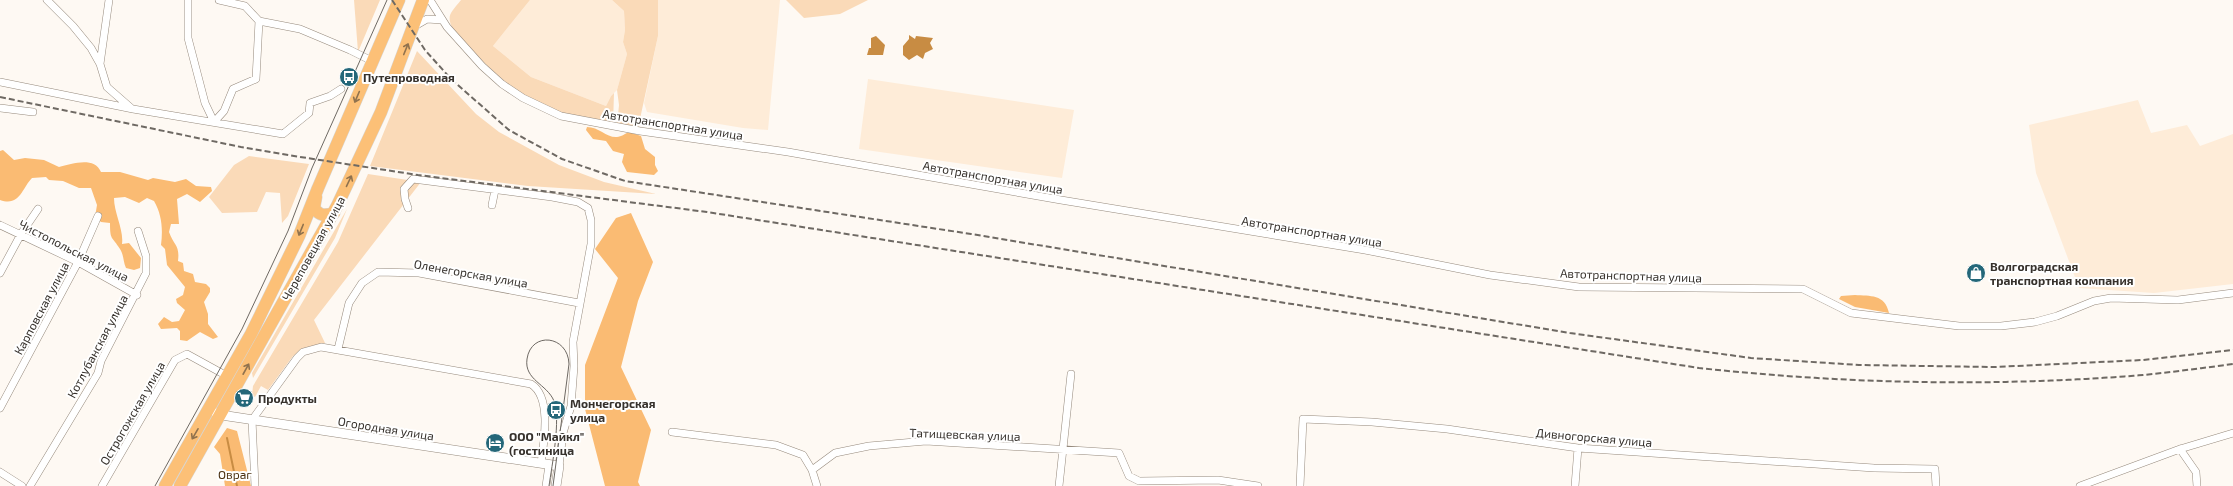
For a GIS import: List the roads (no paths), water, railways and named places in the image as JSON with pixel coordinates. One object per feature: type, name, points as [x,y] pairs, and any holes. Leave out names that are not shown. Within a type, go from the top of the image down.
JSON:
[{"type":"highway","name":"Череповецкая улица","points":[[165,486],[251,334],[299,236],[318,188],[399,0]]},
{"type":"highway","name":"Череповецкая улица","points":[[180,486],[334,213],[381,112],[424,0]]},
{"type":"highway","points":[[318,188],[314,208],[319,214],[325,216],[334,213]]},
{"type":"street","points":[[47,0],[73,26],[91,48],[100,64],[106,87],[133,109]]},
{"type":"street","points":[[100,64],[109,0]]},
{"type":"street","points":[[188,0],[188,38],[205,103],[214,122]]},
{"type":"street","points":[[219,0],[245,6],[259,21],[300,29],[372,61]]},
{"type":"street","name":"Автотранспортная улица","points":[[430,0],[442,20],[482,66],[502,84],[523,98],[563,116],[640,131],[788,152],[1061,200],[1365,250],[1490,275],[1579,287],[1802,289],[1851,313],[1959,326],[2001,326],[2035,322],[2057,316],[2094,301],[2111,298],[2178,300],[2233,293]]},
{"type":"street","points":[[415,26],[427,19],[442,20]]},
{"type":"street","points":[[214,122],[224,111],[233,89],[256,79],[259,21]]},
{"type":"street","points":[[0,82],[133,109],[283,134],[309,113],[310,103],[330,96],[341,89]]},
{"type":"street","points":[[0,108],[33,112]]},
{"type":"street","points":[[408,208],[404,189],[413,179],[495,190],[517,191],[583,204],[590,213],[591,244],[573,342],[574,366],[571,406],[563,432],[556,486]]},
{"type":"street","points":[[492,205],[495,190]]},
{"type":"street","points":[[0,273],[21,234],[38,209]]},
{"type":"street","name":"Карповская улица","points":[[0,408],[78,262],[98,216]]},
{"type":"street","name":"Чистопольская улица","points":[[0,225],[78,262],[137,295]]},
{"type":"street","name":"Котлубанская улица","points":[[30,486],[98,373],[101,361],[137,295],[146,273],[146,256],[138,231]]},
{"type":"street","name":"Оленегорская улица","points":[[338,349],[349,303],[362,283],[378,272],[419,273],[579,304]]},
{"type":"street","points":[[255,486],[252,420],[297,358],[312,349],[328,348],[531,384],[538,390],[543,404],[545,424],[546,486]]},
{"type":"street","name":"Острогожская улица","points":[[102,486],[175,360],[187,354],[227,376]]},
{"type":"street","points":[[1059,486],[1071,374]]},
{"type":"street","name":"Огородная улица","points":[[209,410],[221,415],[252,420],[559,466]]},
{"type":"street","name":"Дивногорская улица","points":[[1300,486],[1303,419],[1372,422],[1446,429],[1578,448],[1874,468],[1935,470],[1936,486]]},
{"type":"street","points":[[672,432],[776,445],[803,454],[812,470],[817,486]]},
{"type":"street","points":[[2080,486],[2180,449],[2233,433]]},
{"type":"street","name":"Татищевская улица","points":[[812,470],[834,454],[869,446],[926,441],[1062,448],[1119,453],[1129,476],[1139,481],[1218,480],[1258,486]]},
{"type":"street","points":[[1575,486],[1578,448]]},
{"type":"street","points":[[2180,449],[2196,472],[2198,486]]},
{"type":"street","points":[[0,472],[22,486]]},
{"type":"waterway","points":[[227,438],[237,486]]},
{"type":"tram line","points":[[155,486],[242,329],[288,231],[312,168],[387,0]]},
{"type":"tram line","points":[[549,486],[555,442],[557,419],[556,409],[551,395],[532,377],[527,366],[527,359],[530,350],[535,344],[549,340],[556,342],[563,347],[567,354],[569,364],[553,486]]},
{"type":"railway","points":[[392,0],[425,50],[451,79],[509,130],[562,159],[625,181],[971,234],[1570,333],[1751,358],[1859,365],[1995,367],[2143,360],[2233,350]]},
{"type":"railway","points":[[0,97],[241,147],[294,156],[418,175],[707,212],[1699,368],[1810,378],[1921,382],[1976,382],[2087,379],[2143,375],[2233,364]]},
{"type":"place","name":"Путепроводная","points":[[349,77]]},
{"type":"place","name":"Волгоградская транспортная компания","points":[[1976,273]]},
{"type":"place","name":"Продукты","points":[[244,398]]},
{"type":"place","name":"Мончегорская улица","points":[[556,410]]},
{"type":"place","name":"ООО \"Майкл\" (гостиница","points":[[495,443]]},
{"type":"park label","name":"Овраг","points":[[235,474]]}]
